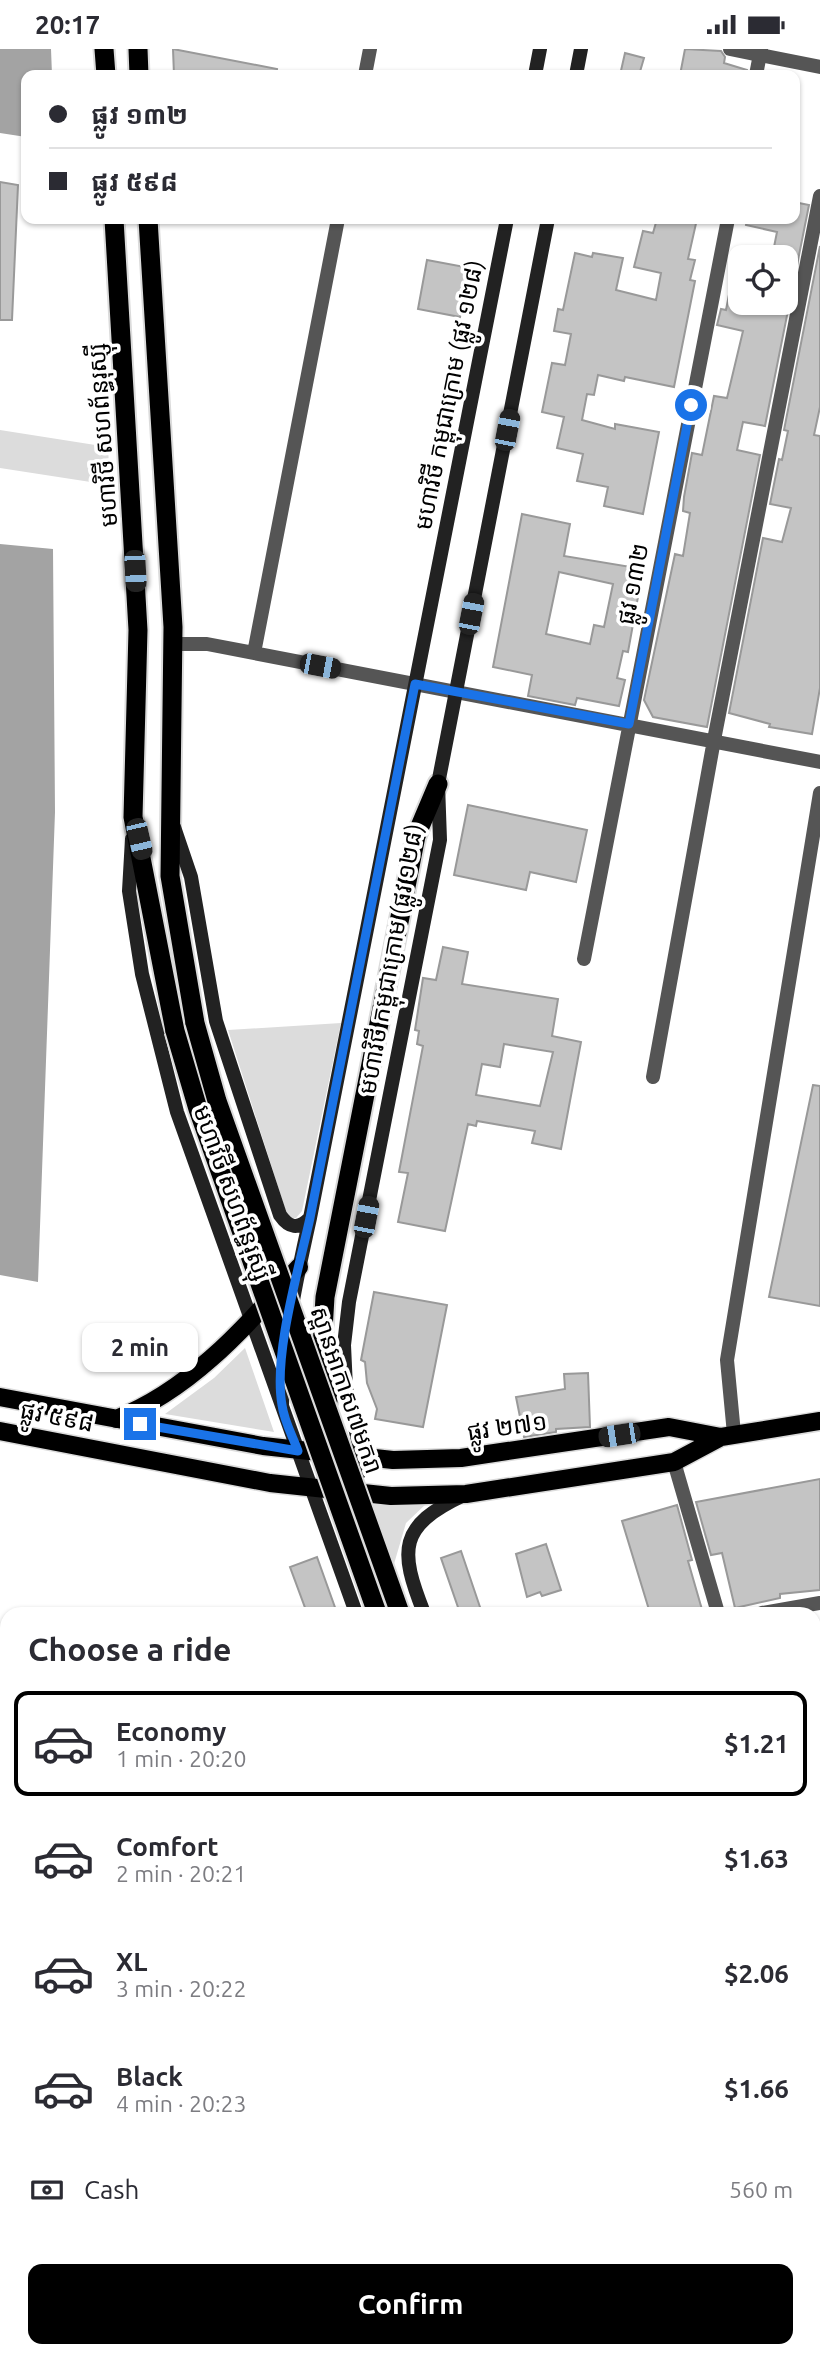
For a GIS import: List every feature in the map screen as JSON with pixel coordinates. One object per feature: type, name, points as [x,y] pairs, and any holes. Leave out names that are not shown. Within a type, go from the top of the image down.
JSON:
[{"type":"highway","points":[[104,49],[106,70]]},
{"type":"highway","points":[[138,49],[139,70]]},
{"type":"highway","name":"មហាវិថី សហព័ន្ធរុស្ស៊ី","points":[[114,224],[138,630],[133,817],[149,884],[175,1031]]},
{"type":"highway","name":"មហាវិថី សហព័ន្ធរុស្ស៊ី","points":[[148,224],[173,644],[170,876],[195,1023]]},
{"type":"highway","points":[[329,1416],[322,1347],[325,1297],[416,836],[438,784]]},
{"type":"highway","name":"ស្ពានអាកាស៧មករា","points":[[195,1023],[217,1101],[398,1607]]},
{"type":"highway","name":"ស្ពានអាកាស៧មករា","points":[[175,1031],[198,1109],[375,1607]]},
{"type":"main road","points":[[536,70],[540,49]]},
{"type":"main road","points":[[577,70],[581,49]]},
{"type":"main road","name":"មហាវិថី កម្ពុជាក្រោម (ផ្លូវ ១២៨)","points":[[282,1405],[283,1353],[299,1267],[506,224]]},
{"type":"main road","name":"មហាវិថី កម្ពុជាក្រោម (ផ្លូវ ១២៨)","points":[[362,1458],[346,1388],[344,1345],[349,1302],[440,840],[438,784],[547,224]]},
{"type":"main road","name":"មហាវិថី សហព័ន្ធរុស្ស៊ី","points":[[170,816],[191,877],[216,1021],[279,1215],[286,1224],[294,1227],[303,1226],[310,1218]]},
{"type":"main road","name":"មហាវិថី សហព័ន្ធរុស្ស៊ី","points":[[133,817],[129,891],[142,974],[177,1112],[354,1607]]},
{"type":"main road","points":[[216,1224],[230,1234],[244,1239],[265,1232],[279,1215]]},
{"type":"main road","points":[[116,1419],[150,1406],[172,1391],[251,1319],[299,1267]]},
{"type":"main road","name":"ផ្លូវ ៥៩៨","points":[[0,1397],[298,1451]]},
{"type":"main road","name":"ផ្លូវ ២៧១","points":[[311,1489],[391,1496],[466,1494],[674,1462],[728,1436],[820,1421]]},
{"type":"main road","name":"ផ្លូវ ២៧១","points":[[298,1451],[362,1458],[461,1458],[669,1427],[728,1436]]},
{"type":"main road","name":"ផ្លូវ ៥៩៨","points":[[0,1431],[311,1489]]},
{"type":"main road","points":[[340,1492],[356,1479],[362,1458]]},
{"type":"main road","points":[[422,1607],[410,1576],[407,1551],[415,1529],[433,1510],[466,1494]]},
{"type":"street","points":[[366,70],[370,49]]},
{"type":"street","points":[[730,49],[760,52],[820,67]]},
{"type":"street","points":[[756,70],[760,52]]},
{"type":"street","points":[[653,1077],[714,740],[820,196]]},
{"type":"street","points":[[254,653],[337,224]]},
{"type":"street","name":"ផ្លូវ ១៣២","points":[[584,958],[727,224]]},
{"type":"street","points":[[173,644],[206,644],[820,762]]},
{"type":"street","points":[[728,1436],[727,1360],[820,793]]},
{"type":"street","points":[[674,1462],[716,1607]]},
{"type":"street","points":[[797,1607],[820,1603]]},
{"type":"shaded area","points":[[0,49],[51,49],[52,70],[21,70],[21,136],[0,133]]},
{"type":"shaded area","points":[[0,430],[108,447],[110,485],[0,468]]},
{"type":"shaded area","points":[[0,544],[53,549],[55,812],[38,1282],[0,1275]]},
{"type":"shaded area","points":[[341,1023],[302,1211],[296,1218],[288,1218],[228,1030]]},
{"type":"shaded area","points":[[245,1348],[274,1432],[165,1414],[214,1378]]},
{"type":"shaded area","points":[[331,1501],[376,1505],[427,1503],[406,1523],[394,1564],[357,1577]]},
{"type":"building","points":[[173,49],[277,69],[277,70],[174,70]]},
{"type":"building","points":[[685,49],[721,51],[725,57],[724,63],[747,70],[681,70]]},
{"type":"building","points":[[625,53],[644,58],[640,70],[621,70]]},
{"type":"building","points":[[0,182],[18,185],[12,320],[0,320]]},
{"type":"building","points":[[800,203],[809,205],[798,260],[798,245],[774,245],[777,232],[746,224],[800,224]]},
{"type":"building","points":[[656,224],[696,224],[688,259],[695,260],[690,280],[695,281],[674,387],[625,377],[624,381],[598,375],[594,395],[587,394],[582,420],[615,429],[615,424],[659,432],[643,514],[604,506],[608,487],[577,481],[583,454],[557,448],[564,417],[542,412],[552,363],[565,365],[571,334],[554,331],[558,309],[563,310],[575,253],[592,257],[593,253],[623,258],[616,290],[656,300],[661,273],[634,267],[643,231],[653,233]]},
{"type":"building","points":[[820,246],[820,407],[814,435],[820,436],[820,688],[812,734],[769,727],[770,724],[729,713],[763,538],[782,542],[791,508],[770,504],[788,431],[784,430]]},
{"type":"building","points":[[427,260],[470,268],[460,317],[418,309]]},
{"type":"building","points":[[728,300],[728,315],[787,315],[765,426],[743,422],[737,450],[760,455],[707,727],[653,717],[644,700],[675,554],[683,556],[690,513],[683,511],[684,497],[692,453],[702,455],[714,396],[727,398],[743,331],[717,325],[721,309],[726,310]]},
{"type":"building","points":[[522,514],[570,524],[564,556],[643,569],[628,652],[623,651],[617,678],[625,680],[619,706],[577,698],[575,705],[528,696],[532,675],[493,667]],"holes":[[[559,572],[613,584],[604,627],[594,625],[590,644],[546,634]]]},
{"type":"building","points":[[468,805],[587,830],[576,882],[530,872],[526,890],[454,875]]},
{"type":"building","points":[[443,947],[468,952],[462,984],[558,999],[552,1036],[581,1042],[561,1149],[532,1143],[535,1131],[477,1121],[476,1126],[468,1124],[445,1231],[398,1222],[408,1173],[399,1172],[423,1046],[417,1044],[419,1031],[415,1030],[423,978],[436,980]],"holes":[[[504,1044],[553,1052],[540,1106],[476,1095],[482,1064],[500,1067]]]},
{"type":"building","points":[[813,1085],[820,1086],[820,1306],[769,1297]]},
{"type":"building","points":[[374,1292],[447,1305],[423,1427],[375,1419],[377,1409],[367,1383],[365,1362],[361,1360]]},
{"type":"building","points":[[588,1373],[590,1427],[556,1429],[556,1432],[524,1437],[516,1397],[565,1389],[564,1374]]},
{"type":"building","points":[[820,1479],[820,1590],[780,1594],[780,1598],[735,1607],[722,1553],[711,1555],[696,1502]]},
{"type":"building","points":[[677,1505],[692,1560],[688,1561],[701,1607],[648,1607],[622,1521]]},
{"type":"building","points":[[546,1544],[561,1590],[542,1596],[540,1592],[527,1597],[516,1554]]},
{"type":"building","points":[[461,1551],[480,1607],[458,1607],[441,1558]]},
{"type":"building","points":[[317,1557],[335,1607],[305,1607],[290,1567]]},
{"type":"route","points":[[140,1424],[298,1451],[282,1405],[283,1353],[290,1305],[310,1218],[415,684],[629,724],[691,405]]}]
